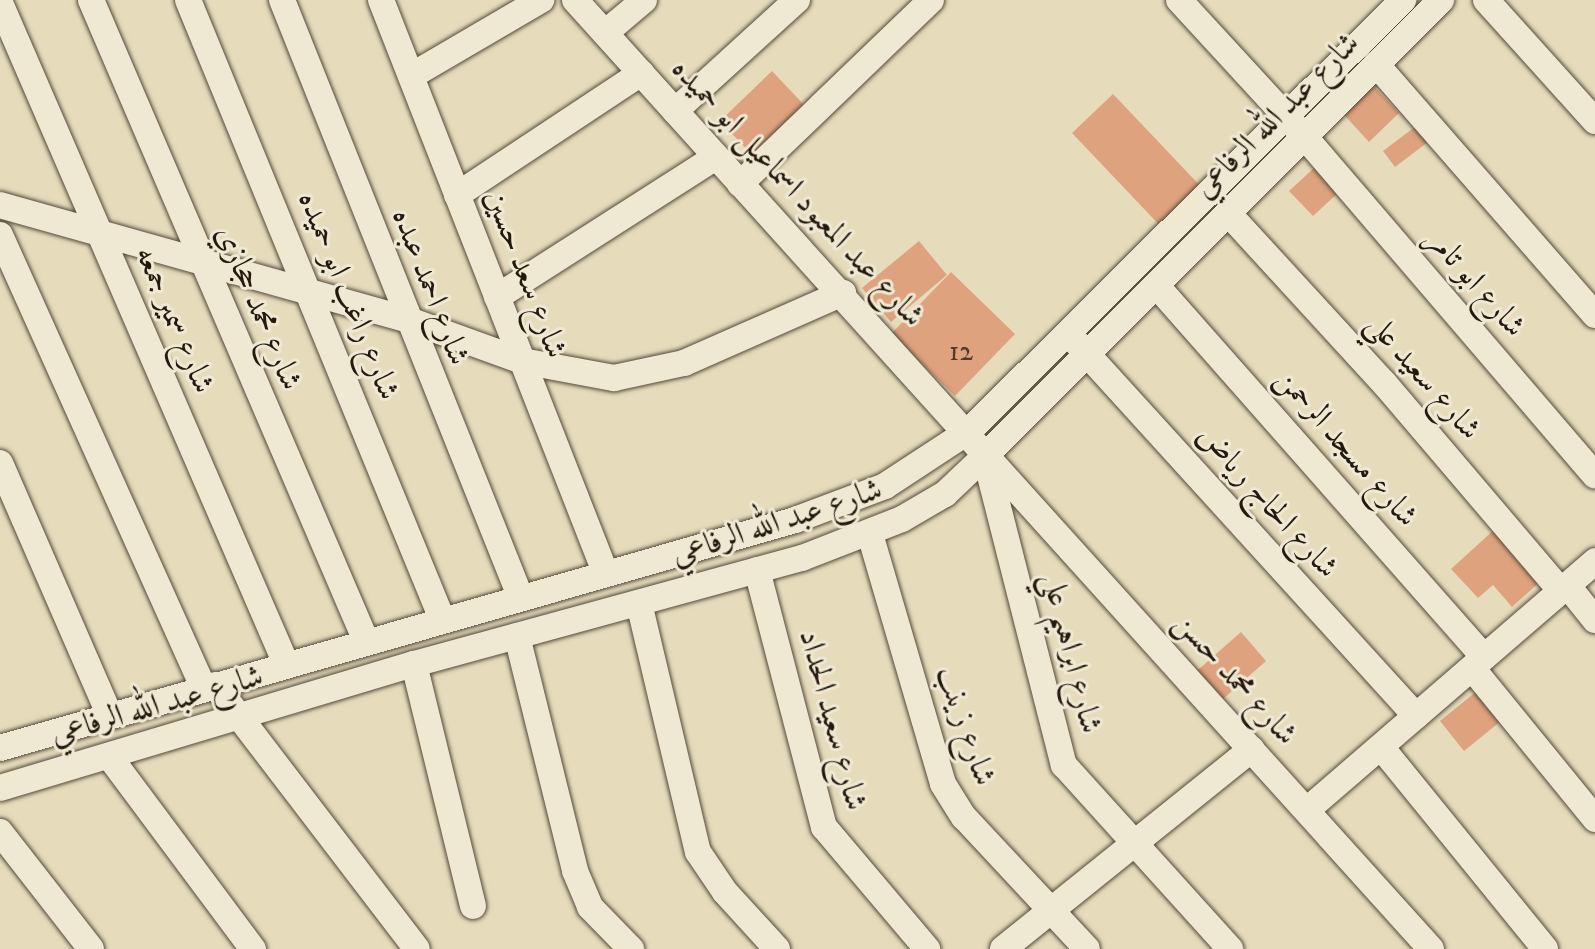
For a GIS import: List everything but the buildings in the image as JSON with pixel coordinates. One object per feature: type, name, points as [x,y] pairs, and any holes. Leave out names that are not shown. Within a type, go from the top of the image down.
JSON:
[{"type":"street","name":"شارع محمد حجازي","points":[[91,0],[366,641]]},
{"type":"street","name":"شارع راغب ابو حميده","points":[[188,0],[311,293],[442,619]]},
{"type":"street","name":"شارع احمد عبده","points":[[282,0],[406,319],[520,596]]},
{"type":"street","name":"شارع سعد حسين","points":[[381,0],[605,572]]},
{"type":"street","points":[[411,76],[541,0]]},
{"type":"street","name":"شارع عبد المعبود اسماعيل ابو حميده","points":[[575,0],[969,431],[986,455]]},
{"type":"street","points":[[605,33],[644,0]]},
{"type":"street","points":[[675,111],[797,0]]},
{"type":"street","points":[[740,184],[931,0]]},
{"type":"street","name":"شارع ابو تامر","points":[[1179,0],[1304,136],[1595,475]]},
{"type":"street","name":"شارع عبد الله الرفاعي","points":[[0,748],[849,503],[928,461],[969,431],[1403,0]]},
{"type":"street","name":"شارع عبد الله الرفاعي","points":[[0,788],[414,664],[757,570],[870,534],[945,494],[1441,0]]},
{"type":"street","points":[[1486,0],[1595,121]]},
{"type":"street","name":"شارع سمير جمعه","points":[[0,3],[286,664]]},
{"type":"street","points":[[1376,64],[1595,315]]},
{"type":"street","points":[[457,195],[641,73]]},
{"type":"street","points":[[497,297],[716,157]]},
{"type":"street","points":[[0,205],[406,319],[522,361],[614,378],[644,375],[843,293]]},
{"type":"street","name":"شارع سعيد علي","points":[[1228,213],[1595,620]]},
{"type":"street","points":[[0,235],[209,687],[239,718],[417,949]]},
{"type":"street","name":"شارع مسجد الرحمن","points":[[1156,285],[1478,663],[1595,819]]},
{"type":"street","name":"شارع الحاج رياض","points":[[1067,333],[1416,716]]},
{"type":"street","name":"شارع محمد حسن","points":[[986,455],[1431,949]]},
{"type":"street","name":"شارع ابراهيم علي","points":[[986,455],[1064,765],[1230,949]]},
{"type":"street","points":[[0,463],[110,716]]},
{"type":"street","name":"شارع زينب","points":[[870,534],[943,784],[964,817],[1087,949]]},
{"type":"street","points":[[1307,810],[1595,561]]},
{"type":"street","name":"شارع سعيد الحداد","points":[[757,570],[824,827],[927,949]]},
{"type":"street","points":[[639,603],[698,852],[725,892],[777,949]]},
{"type":"street","points":[[517,636],[575,871],[590,907],[618,945]]},
{"type":"street","points":[[414,664],[473,906]]},
{"type":"street","points":[[1381,747],[1545,949]]},
{"type":"street","points":[[1003,949],[1252,749]]},
{"type":"street","points":[[109,756],[253,949]]},
{"type":"street","points":[[0,832],[91,949]]}]
